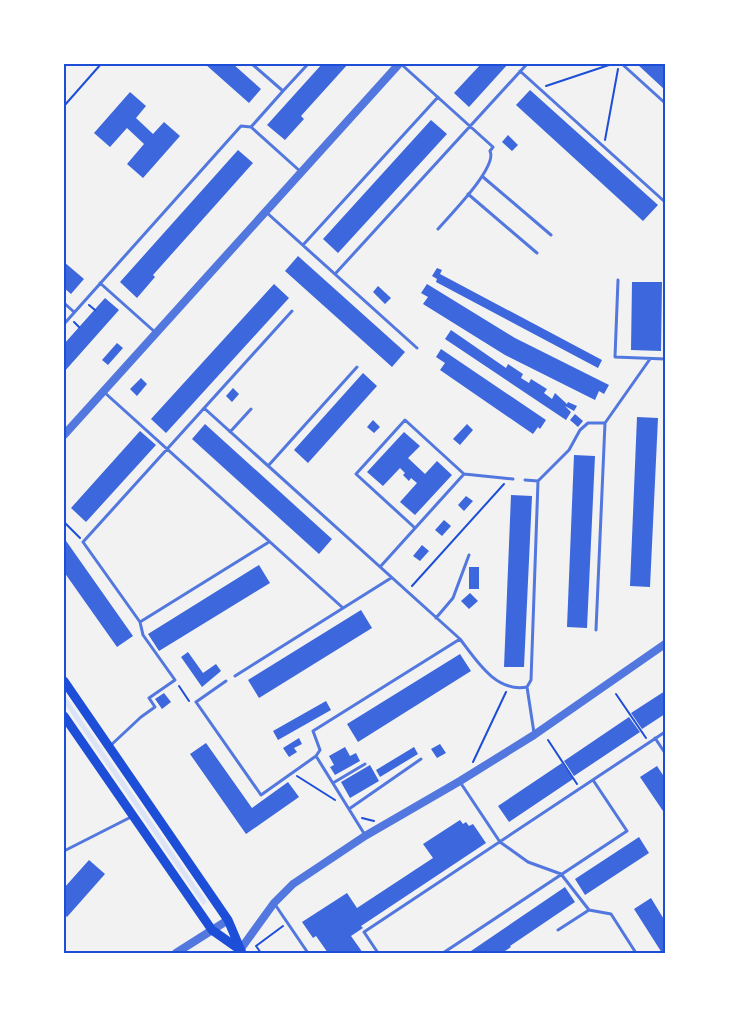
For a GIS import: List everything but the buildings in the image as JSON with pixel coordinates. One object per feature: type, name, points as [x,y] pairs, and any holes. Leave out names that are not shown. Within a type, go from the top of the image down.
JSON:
[{"type":"main road","points":[[64,680],[228,920],[240,951]]},
{"type":"main road","points":[[64,716],[212,930],[240,951]]},
{"type":"street","points":[[64,435],[400,64]]},
{"type":"street","points":[[240,951],[274,903],[293,884],[366,836],[460,782],[534,734],[665,644]]},
{"type":"street","points":[[176,953],[228,920]]},
{"type":"lane","points":[[252,64],[283,92]]},
{"type":"lane","points":[[251,127],[308,64]]},
{"type":"lane","points":[[400,64],[493,147],[490,151],[491,158],[482,177],[438,229]]},
{"type":"lane","points":[[336,274],[527,64]]},
{"type":"lane","points":[[621,64],[665,103]]},
{"type":"lane","points":[[520,71],[665,202]]},
{"type":"lane","points":[[303,245],[438,97]]},
{"type":"lane","points":[[64,324],[241,126],[251,127],[301,172]]},
{"type":"lane","points":[[482,177],[551,235]]},
{"type":"lane","points":[[468,194],[537,253]]},
{"type":"lane","points":[[266,211],[417,348]]},
{"type":"lane","points":[[618,280],[615,357],[665,359]]},
{"type":"lane","points":[[100,283],[156,333]]},
{"type":"lane","points":[[64,303],[74,312]]},
{"type":"lane","points":[[109,747],[155,706],[149,698],[175,680],[143,635],[140,622],[83,542],[292,311]]},
{"type":"lane","points":[[596,630],[605,423],[650,359]]},
{"type":"lane","points":[[268,466],[357,367]]},
{"type":"lane","points":[[103,392],[343,608]]},
{"type":"lane","points":[[204,408],[460,639],[481,667],[495,680],[509,686],[527,687]]},
{"type":"lane","points":[[230,432],[251,409]]},
{"type":"lane","points":[[415,528],[356,474],[405,420],[464,474],[511,479]]},
{"type":"lane","points":[[534,734],[527,687],[531,680],[538,481],[569,450],[580,430],[588,423],[605,423]]},
{"type":"lane","points":[[380,567],[464,474]]},
{"type":"lane","points":[[525,480],[538,481]]},
{"type":"lane","points":[[140,622],[269,542]]},
{"type":"lane","points":[[436,618],[453,598],[468,555]]},
{"type":"lane","points":[[235,676],[391,578]]},
{"type":"lane","points":[[226,681],[196,702],[261,794],[316,756],[320,750],[313,731],[460,639]]},
{"type":"lane","points":[[378,953],[364,932],[665,732]]},
{"type":"lane","points":[[655,738],[665,753]]},
{"type":"lane","points":[[316,756],[366,836]]},
{"type":"lane","points":[[349,809],[421,758]]},
{"type":"lane","points":[[332,783],[365,764]]},
{"type":"lane","points":[[443,953],[627,831],[593,780]]},
{"type":"lane","points":[[460,782],[500,842],[528,862],[561,874],[589,910],[611,914],[635,952],[630,953]]},
{"type":"lane","points":[[64,851],[134,815]]},
{"type":"lane","points":[[274,903],[308,953]]},
{"type":"lane","points":[[558,930],[589,910]]},
{"type":"path","points":[[64,106],[101,64]]},
{"type":"path","points":[[539,88],[612,64]]},
{"type":"path","points":[[604,147],[621,64]]},
{"type":"path","points":[[407,592],[511,479]]},
{"type":"path","points":[[64,522],[83,542]]},
{"type":"path","points":[[175,680],[192,704]]},
{"type":"path","points":[[472,764],[509,686]]},
{"type":"path","points":[[616,694],[649,743]]},
{"type":"path","points":[[548,740],[580,788]]},
{"type":"path","points":[[261,953],[256,946],[287,923]]},
{"type":"shaded area","points":[[64,694],[207,902],[203,905],[64,703]]}]
